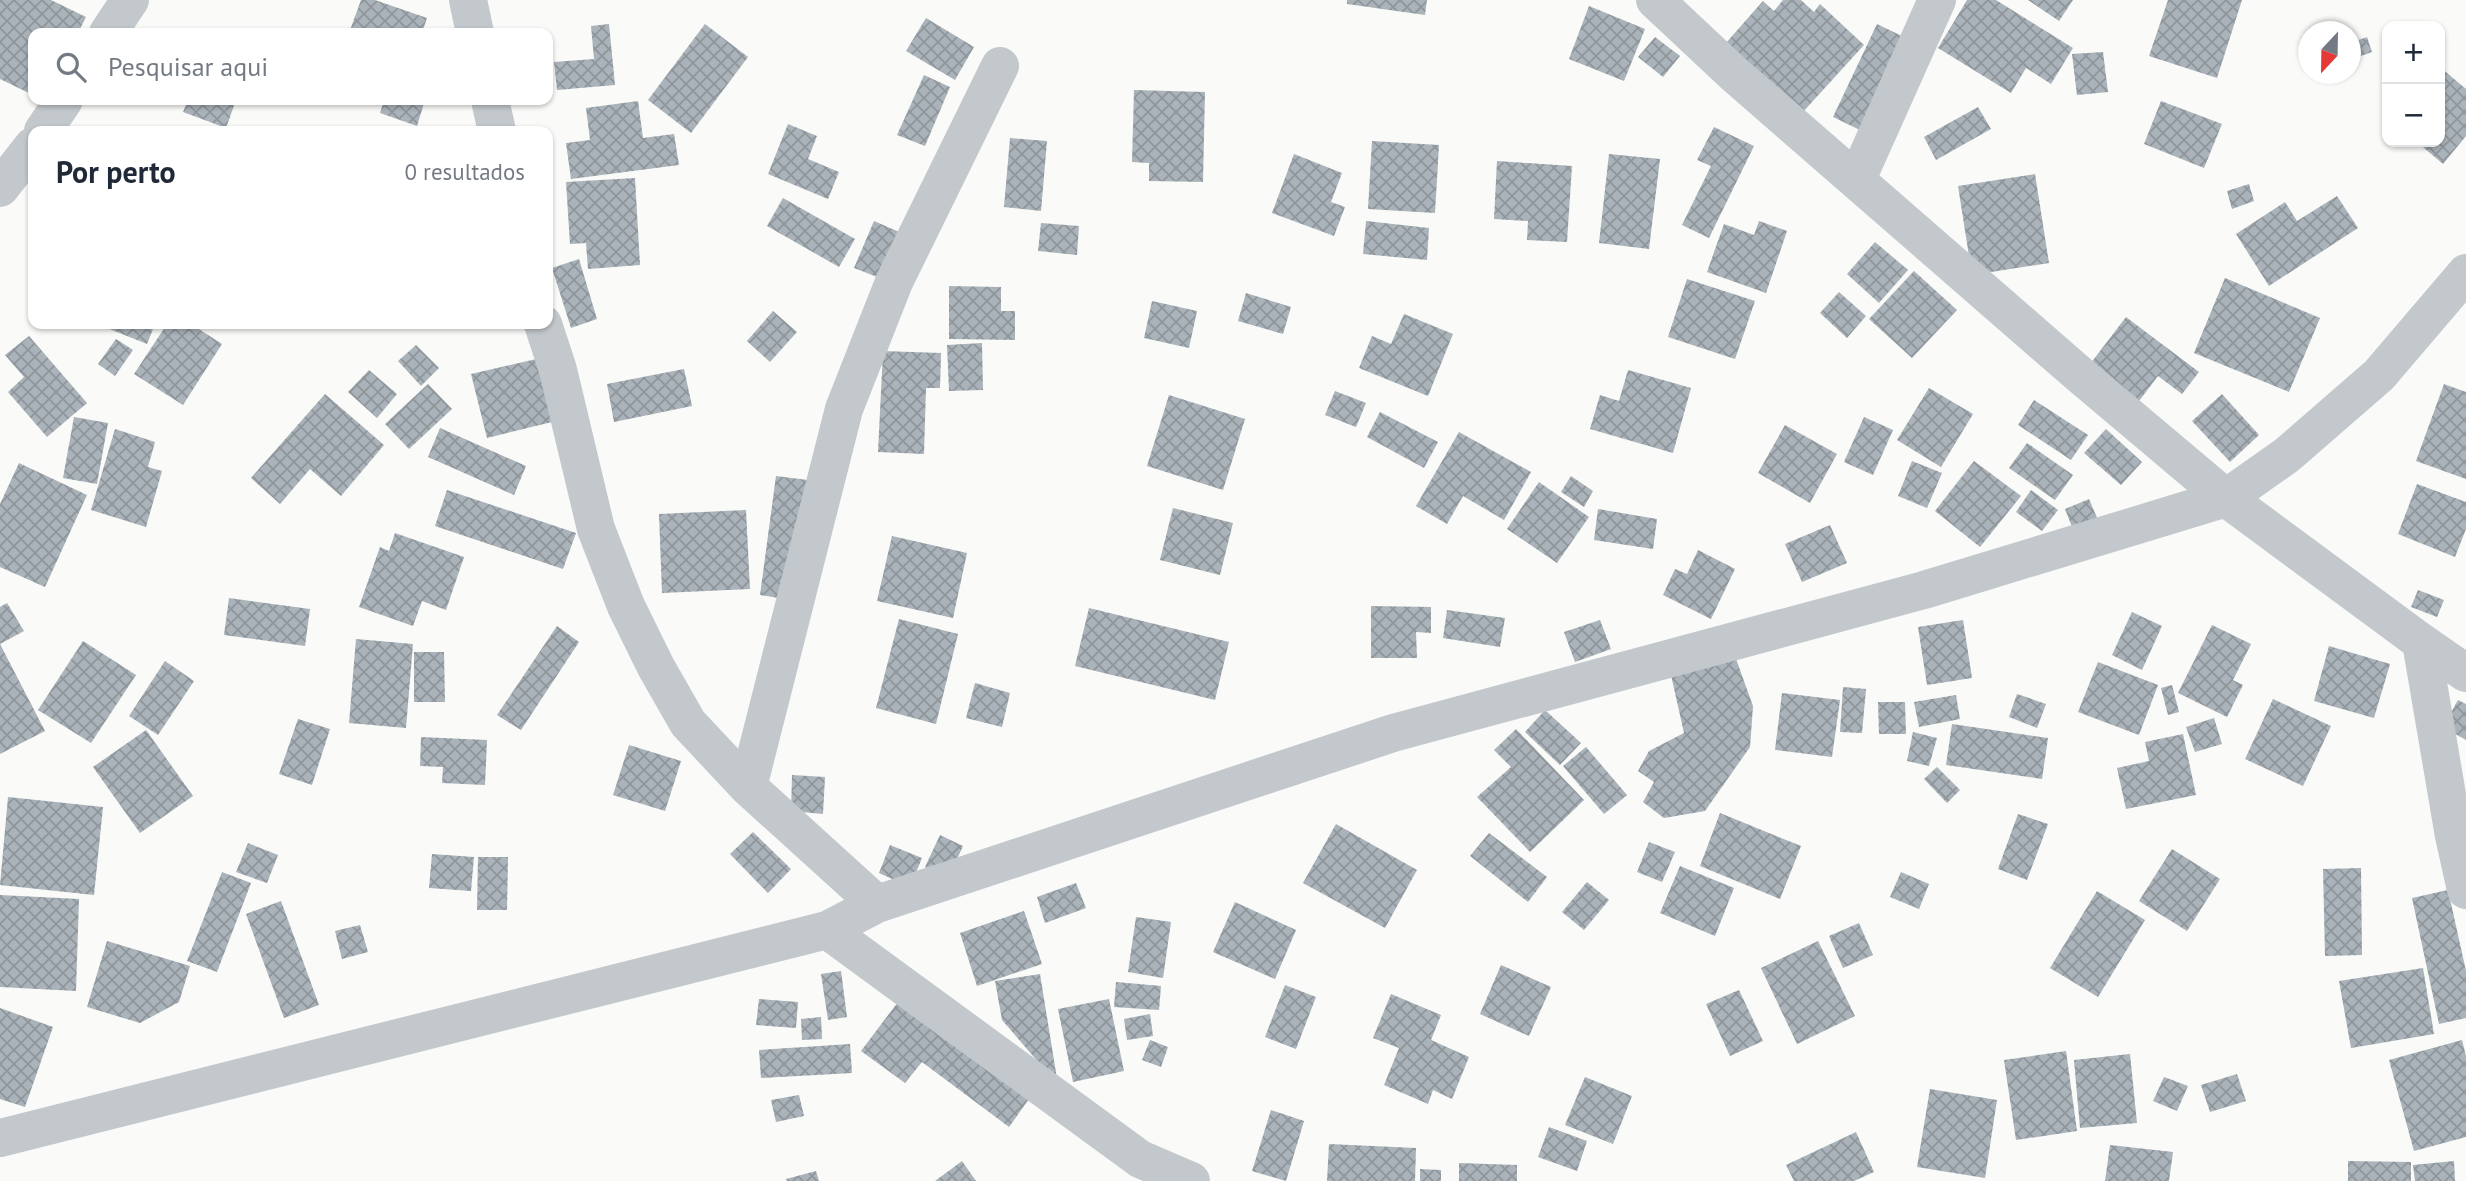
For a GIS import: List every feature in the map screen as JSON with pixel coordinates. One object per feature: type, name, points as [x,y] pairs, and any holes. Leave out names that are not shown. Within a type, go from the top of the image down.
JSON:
[{"type":"street","points":[[111,28],[130,0]]},
{"type":"street","points":[[468,0],[474,28]]},
{"type":"street","points":[[1655,0],[1734,74],[2080,375],[2226,498],[2466,673]]},
{"type":"street","points":[[1857,180],[1937,0]]},
{"type":"street","points":[[748,787],[845,409],[894,282],[1000,66]]},
{"type":"street","points":[[46,126],[61,105]]},
{"type":"street","points":[[491,105],[496,126]]},
{"type":"street","points":[[0,188],[28,152]]},
{"type":"street","points":[[0,1138],[827,930],[877,904],[1393,733],[1924,590],[2226,498],[2287,455],[2379,375],[2466,273]]},
{"type":"street","points":[[545,329],[558,370],[596,529],[626,606],[688,723],[748,787],[877,904]]},
{"type":"street","points":[[2421,642],[2454,836],[2466,890]]},
{"type":"street","points":[[827,930],[1142,1170],[1191,1181]]},
{"type":"building","points":[[0,0],[51,0],[86,17],[80,28],[28,28],[28,93],[0,79]]},
{"type":"building","points":[[361,0],[375,0],[427,18],[424,28],[351,28]]},
{"type":"building","points":[[1347,0],[1427,0],[1425,15],[1347,4]]},
{"type":"building","points":[[1783,0],[1801,0],[1814,12],[1820,4],[1864,45],[1802,113],[1725,44],[1763,1],[1774,11]]},
{"type":"building","points":[[1967,0],[1996,0],[2073,48],[2051,84],[2026,68],[2011,93],[1938,48]]},
{"type":"building","points":[[2028,0],[2073,0],[2059,21]]},
{"type":"building","points":[[2168,0],[2242,0],[2217,78],[2149,56]]},
{"type":"building","points":[[1589,6],[1645,29],[1624,81],[1569,59]]},
{"type":"building","points":[[926,18],[974,47],[955,80],[906,51]]},
{"type":"building","points":[[609,24],[615,85],[557,90],[554,62],[594,59],[591,26]]},
{"type":"building","points":[[705,24],[748,57],[691,133],[648,100]]},
{"type":"building","points":[[1877,24],[1906,38],[1862,131],[1833,117]]},
{"type":"building","points":[[1655,37],[1680,56],[1663,77],[1638,57]]},
{"type":"building","points":[[2367,37],[2372,52],[2361,56],[2361,39]]},
{"type":"building","points":[[2103,52],[2108,92],[2077,95],[2072,54]]},
{"type":"building","points":[[2445,71],[2466,89],[2466,136],[2443,164],[2423,147],[2445,147]]},
{"type":"building","points":[[924,75],[950,87],[925,146],[897,135]]},
{"type":"building","points":[[1134,90],[1205,92],[1203,182],[1149,181],[1149,163],[1132,162]]},
{"type":"building","points":[[638,101],[643,138],[674,134],[679,165],[571,179],[566,143],[590,140],[586,108]]},
{"type":"building","points":[[2161,101],[2222,124],[2204,168],[2144,144]]},
{"type":"building","points":[[186,105],[234,105],[227,126],[183,112]]},
{"type":"building","points":[[382,105],[423,105],[417,126],[380,113]]},
{"type":"building","points":[[1978,107],[1991,129],[1936,160],[1924,137]]},
{"type":"building","points":[[788,124],[817,136],[808,159],[839,172],[828,199],[768,174]]},
{"type":"building","points":[[1714,127],[1754,146],[1709,238],[1682,225],[1711,166],[1697,160]]},
{"type":"building","points":[[1010,138],[1047,141],[1041,211],[1004,207]]},
{"type":"building","points":[[1372,141],[1439,145],[1435,213],[1368,209]]},
{"type":"building","points":[[1294,154],[1342,173],[1331,202],[1345,207],[1334,236],[1272,213]]},
{"type":"building","points":[[1609,154],[1660,159],[1649,249],[1599,243]]},
{"type":"building","points":[[1497,161],[1572,166],[1567,242],[1527,240],[1528,221],[1494,219]]},
{"type":"building","points":[[2035,174],[2049,263],[1972,275],[1958,186]]},
{"type":"building","points":[[635,178],[640,265],[588,269],[586,243],[570,244],[566,182]]},
{"type":"building","points":[[2249,184],[2254,201],[2232,209],[2227,191]]},
{"type":"building","points":[[2337,196],[2358,228],[2269,286],[2236,234],[2285,202],[2297,221]]},
{"type":"building","points":[[783,198],[855,239],[839,267],[767,226]]},
{"type":"building","points":[[874,221],[904,234],[885,280],[854,268]]},
{"type":"building","points":[[1366,221],[1429,228],[1427,260],[1363,254]]},
{"type":"building","points":[[1759,221],[1787,231],[1766,293],[1707,272],[1724,224],[1754,235]]},
{"type":"building","points":[[1041,223],[1079,226],[1077,255],[1038,251]]},
{"type":"building","points":[[1875,242],[1908,270],[1879,303],[1847,274]]},
{"type":"building","points":[[579,259],[597,319],[571,328],[553,268]]},
{"type":"building","points":[[1914,271],[1957,310],[1912,358],[1869,319]]},
{"type":"building","points":[[2225,278],[2320,318],[2289,392],[2194,353]]},
{"type":"building","points":[[1687,279],[1755,301],[1735,359],[1668,337]]},
{"type":"building","points":[[949,286],[1001,287],[1001,311],[1015,311],[1015,340],[949,339]]},
{"type":"building","points":[[1839,292],[1866,316],[1847,338],[1820,313]]},
{"type":"building","points":[[1246,293],[1291,307],[1283,334],[1238,321]]},
{"type":"building","points":[[1152,301],[1197,311],[1189,348],[1144,338]]},
{"type":"building","points":[[773,311],[797,332],[770,362],[747,341]]},
{"type":"building","points":[[1404,314],[1453,334],[1428,396],[1359,368],[1372,336],[1391,344]]},
{"type":"building","points":[[2126,317],[2199,372],[2182,394],[2158,376],[2133,409],[2084,372]]},
{"type":"building","points":[[110,329],[153,329],[147,344]]},
{"type":"building","points":[[164,329],[199,329],[222,344],[183,405],[134,374]]},
{"type":"building","points":[[29,336],[87,403],[47,437],[8,392],[24,377],[5,355]]},
{"type":"building","points":[[116,339],[133,350],[115,376],[98,364]]},
{"type":"building","points":[[982,343],[983,390],[949,391],[947,345]]},
{"type":"building","points":[[416,345],[439,368],[421,386],[398,361]]},
{"type":"building","points":[[883,351],[941,353],[940,388],[926,388],[924,454],[878,452]]},
{"type":"building","points":[[545,357],[560,420],[487,438],[471,374]]},
{"type":"building","points":[[684,369],[692,406],[614,422],[607,384]]},
{"type":"building","points":[[369,370],[397,394],[377,418],[348,392]]},
{"type":"building","points":[[1628,370],[1691,388],[1673,453],[1590,429],[1600,395],[1619,401]]},
{"type":"building","points":[[428,384],[452,409],[409,449],[385,424]]},
{"type":"building","points":[[2444,384],[2466,392],[2466,479],[2416,461]]},
{"type":"building","points":[[1929,388],[1973,414],[1941,467],[1897,440]]},
{"type":"building","points":[[1335,391],[1366,403],[1356,427],[1325,415]]},
{"type":"building","points":[[325,394],[384,445],[341,496],[310,469],[280,504],[251,478]]},
{"type":"building","points":[[2222,394],[2259,435],[2230,462],[2192,421]]},
{"type":"building","points":[[1169,395],[1245,419],[1223,490],[1147,466]]},
{"type":"building","points":[[2034,400],[2088,435],[2071,460],[2018,425]]},
{"type":"building","points":[[1380,412],[1438,442],[1424,468],[1367,437]]},
{"type":"building","points":[[74,417],[108,423],[97,484],[63,478]]},
{"type":"building","points":[[1864,417],[1893,430],[1873,475],[1844,462]]},
{"type":"building","points":[[1785,425],[1837,454],[1810,503],[1758,473]]},
{"type":"building","points":[[440,428],[526,466],[514,495],[428,457]]},
{"type":"building","points":[[115,429],[155,442],[148,467],[162,471],[146,527],[91,510]]},
{"type":"building","points":[[2106,429],[2142,462],[2121,485],[2084,453]]},
{"type":"building","points":[[1459,432],[1531,472],[1504,520],[1463,496],[1447,524],[1416,506]]},
{"type":"building","points":[[2027,443],[2073,475],[2055,500],[2009,468]]},
{"type":"building","points":[[1912,461],[1942,473],[1927,508],[1898,496]]},
{"type":"building","points":[[1974,461],[2021,496],[1980,547],[1935,511]]},
{"type":"building","points":[[19,463],[87,495],[45,587],[0,567],[0,504]]},
{"type":"building","points":[[776,476],[808,480],[791,600],[760,595]]},
{"type":"building","points":[[1571,476],[1593,491],[1584,507],[1561,492]]},
{"type":"building","points":[[1539,482],[1589,517],[1557,563],[1507,529]]},
{"type":"building","points":[[2417,484],[2466,502],[2466,529],[2455,557],[2398,534]]},
{"type":"building","points":[[447,490],[576,533],[563,569],[435,526]]},
{"type":"building","points":[[2031,490],[2058,510],[2042,531],[2016,512]]},
{"type":"building","points":[[2089,499],[2101,527],[2076,537],[2065,509]]},
{"type":"building","points":[[1173,508],[1233,523],[1220,575],[1160,560]]},
{"type":"building","points":[[1598,509],[1657,519],[1653,549],[1594,540]]},
{"type":"building","points":[[746,510],[750,589],[662,593],[659,514]]},
{"type":"building","points":[[1830,525],[1847,563],[1802,582],[1785,544]]},
{"type":"building","points":[[395,533],[464,557],[446,610],[422,601],[413,626],[359,607],[380,547],[389,551]]},
{"type":"building","points":[[892,536],[967,553],[953,618],[877,601]]},
{"type":"building","points":[[1698,550],[1735,569],[1711,619],[1663,595],[1675,569],[1687,574]]},
{"type":"building","points":[[2418,590],[2444,600],[2437,617],[2411,607]]},
{"type":"building","points":[[229,598],[310,609],[305,646],[224,635]]},
{"type":"building","points":[[7,603],[24,631],[0,644],[0,607]]},
{"type":"building","points":[[1371,606],[1431,607],[1431,633],[1416,632],[1417,658],[1371,658]]},
{"type":"building","points":[[1089,608],[1229,642],[1215,700],[1075,666]]},
{"type":"building","points":[[1447,610],[1505,618],[1500,647],[1443,638]]},
{"type":"building","points":[[2132,612],[2162,626],[2142,670],[2112,655]]},
{"type":"building","points":[[899,619],[958,634],[936,724],[876,708]]},
{"type":"building","points":[[1600,620],[1611,649],[1575,662],[1564,632]]},
{"type":"building","points":[[1963,620],[1972,678],[1927,685],[1918,627]]},
{"type":"building","points":[[2212,625],[2251,644],[2233,680],[2243,685],[2227,717],[2178,693]]},
{"type":"building","points":[[557,626],[579,642],[521,730],[497,715]]},
{"type":"building","points":[[356,639],[413,644],[406,728],[349,723]]},
{"type":"building","points":[[83,641],[136,675],[91,743],[38,710]]},
{"type":"building","points":[[0,644],[45,731],[0,754]]},
{"type":"building","points":[[1731,645],[1753,706],[1750,747],[1705,811],[1664,818],[1643,802],[1654,782],[1638,771],[1649,751],[1684,733],[1671,675]]},
{"type":"building","points":[[2329,646],[2390,664],[2374,718],[2314,701]]},
{"type":"building","points":[[414,652],[444,652],[445,702],[414,702]]},
{"type":"building","points":[[165,661],[194,681],[158,735],[129,716]]},
{"type":"building","points":[[2098,662],[2158,685],[2139,735],[2078,712]]},
{"type":"building","points":[[975,683],[1010,693],[1002,727],[966,718]]},
{"type":"building","points":[[2172,685],[2179,712],[2168,715],[2161,688]]},
{"type":"building","points":[[1843,687],[1866,689],[1862,733],[1840,732]]},
{"type":"building","points":[[1782,693],[1840,700],[1832,757],[1775,750]]},
{"type":"building","points":[[2017,694],[2046,704],[2037,728],[2009,717]]},
{"type":"building","points":[[1956,695],[1960,719],[1919,727],[1914,702]]},
{"type":"building","points":[[2273,699],[2331,726],[2303,786],[2245,759]]},
{"type":"building","points":[[2458,700],[2466,704],[2466,740],[2443,727]]},
{"type":"building","points":[[1878,702],[1905,702],[1906,734],[1879,734]]},
{"type":"building","points":[[1545,710],[1581,743],[1560,765],[1525,732]]},
{"type":"building","points":[[2214,718],[2222,744],[2195,752],[2186,727]]},
{"type":"building","points":[[298,719],[330,729],[312,785],[279,774]]},
{"type":"building","points":[[1952,724],[2048,738],[2042,779],[1946,765]]},
{"type":"building","points":[[1516,729],[1584,800],[1530,852],[1477,797],[1511,767],[1494,750]]},
{"type":"building","points":[[146,730],[193,796],[140,833],[93,767]]},
{"type":"building","points":[[1913,732],[1937,738],[1929,766],[1907,761]]},
{"type":"building","points":[[2183,734],[2196,795],[2126,809],[2117,768],[2149,761],[2145,742]]},
{"type":"building","points":[[421,737],[487,740],[485,785],[442,783],[443,767],[420,766]]},
{"type":"building","points":[[629,745],[681,761],[665,811],[613,795]]},
{"type":"building","points":[[1586,747],[1627,795],[1604,814],[1563,766]]},
{"type":"building","points":[[1937,767],[1960,790],[1947,803],[1924,779]]},
{"type":"building","points":[[792,775],[825,777],[823,814],[791,811]]},
{"type":"building","points":[[8,797],[103,807],[94,895],[0,885]]},
{"type":"building","points":[[1720,813],[1801,846],[1780,899],[1700,866]]},
{"type":"building","points":[[2018,814],[2048,824],[2027,880],[1998,869]]},
{"type":"building","points":[[1336,824],[1417,870],[1385,928],[1303,883]]},
{"type":"building","points":[[753,832],[791,869],[768,893],[730,854]]},
{"type":"building","points":[[1489,833],[1547,877],[1528,902],[1470,856]]},
{"type":"building","points":[[940,835],[963,846],[948,879],[925,867]]},
{"type":"building","points":[[1649,842],[1675,852],[1662,882],[1637,872]]},
{"type":"building","points":[[248,843],[278,855],[267,883],[236,872]]},
{"type":"building","points":[[890,845],[922,858],[910,887],[879,873]]},
{"type":"building","points":[[2172,849],[2220,879],[2187,931],[2139,901]]},
{"type":"building","points":[[432,854],[474,857],[471,891],[429,888]]},
{"type":"building","points":[[478,857],[508,857],[507,910],[477,910]]},
{"type":"building","points":[[1680,866],[1734,888],[1715,936],[1660,913]]},
{"type":"building","points":[[2361,868],[2362,955],[2325,956],[2323,869]]},
{"type":"building","points":[[222,872],[251,883],[217,972],[187,961]]},
{"type":"building","points":[[1901,872],[1929,884],[1919,909],[1890,897]]},
{"type":"building","points":[[1587,882],[1609,900],[1584,930],[1562,912]]},
{"type":"building","points":[[1076,883],[1086,908],[1045,923],[1037,897]]},
{"type":"building","points":[[2448,890],[2466,971],[2466,1018],[2439,1024],[2412,898]]},
{"type":"building","points":[[2097,891],[2145,920],[2098,997],[2050,968]]},
{"type":"building","points":[[0,895],[79,899],[76,991],[0,987]]},
{"type":"building","points":[[281,901],[319,1005],[284,1018],[246,914]]},
{"type":"building","points":[[1235,902],[1296,930],[1275,979],[1213,952]]},
{"type":"building","points":[[1024,911],[1042,964],[977,986],[960,933]]},
{"type":"building","points":[[1136,917],[1171,922],[1163,978],[1128,972]]},
{"type":"building","points":[[1859,923],[1873,955],[1843,968],[1829,936]]},
{"type":"building","points":[[360,925],[368,952],[342,959],[335,931]]},
{"type":"building","points":[[107,941],[190,966],[179,1002],[140,1023],[87,1007]]},
{"type":"building","points":[[1818,941],[1855,1016],[1797,1044],[1761,968]]},
{"type":"building","points":[[1501,965],[1551,987],[1529,1036],[1480,1014]]},
{"type":"building","points":[[2423,968],[2434,1034],[2351,1048],[2339,981]]},
{"type":"building","points":[[841,971],[847,1017],[828,1020],[821,974]]},
{"type":"building","points":[[1040,974],[1058,1085],[1002,1020],[995,981]]},
{"type":"building","points":[[1116,982],[1161,986],[1159,1010],[1114,1007]]},
{"type":"building","points":[[1285,985],[1316,997],[1296,1049],[1265,1037]]},
{"type":"building","points":[[1739,990],[1763,1041],[1730,1056],[1706,1004]]},
{"type":"building","points":[[1391,994],[1441,1015],[1431,1040],[1469,1057],[1452,1099],[1433,1090],[1428,1104],[1384,1085],[1399,1048],[1373,1038]]},
{"type":"building","points":[[759,999],[798,1002],[796,1028],[756,1025]]},
{"type":"building","points":[[1109,999],[1124,1071],[1073,1082],[1058,1009]]},
{"type":"building","points":[[898,1002],[1029,1099],[1009,1127],[922,1062],[905,1083],[861,1051]]},
{"type":"building","points":[[0,1008],[53,1027],[25,1107],[0,1099]]},
{"type":"building","points":[[1150,1014],[1153,1036],[1127,1040],[1124,1019]]},
{"type":"building","points":[[821,1017],[822,1039],[802,1040],[801,1019]]},
{"type":"building","points":[[1150,1040],[1168,1047],[1161,1067],[1142,1060]]},
{"type":"building","points":[[2462,1040],[2466,1056],[2466,1137],[2414,1151],[2389,1060]]},
{"type":"building","points":[[850,1044],[852,1073],[761,1078],[759,1050]]},
{"type":"building","points":[[2066,1051],[2077,1131],[2016,1140],[2004,1060]]},
{"type":"building","points":[[2130,1054],[2137,1123],[2080,1128],[2074,1060]]},
{"type":"building","points":[[2237,1074],[2246,1101],[2210,1112],[2201,1085]]},
{"type":"building","points":[[1585,1077],[1632,1096],[1613,1144],[1565,1125]]},
{"type":"building","points":[[2164,1077],[2188,1086],[2177,1111],[2153,1101]]},
{"type":"building","points":[[1930,1089],[1997,1100],[1985,1178],[1917,1167]]},
{"type":"building","points":[[799,1095],[804,1116],[776,1122],[771,1100]]},
{"type":"building","points":[[1271,1110],[1304,1121],[1286,1181],[1252,1171]]},
{"type":"building","points":[[1549,1127],[1587,1141],[1577,1171],[1538,1157]]},
{"type":"building","points":[[1856,1132],[1874,1172],[1854,1181],[1794,1181],[1786,1165]]},
{"type":"building","points":[[1329,1144],[1416,1148],[1415,1181],[1327,1181]]},
{"type":"building","points":[[2110,1145],[2173,1152],[2169,1181],[2105,1181]]},
{"type":"building","points":[[962,1161],[976,1181],[935,1181]]},
{"type":"building","points":[[2348,1161],[2411,1162],[2411,1181],[2348,1181]]},
{"type":"building","points":[[2454,1161],[2455,1181],[2415,1181],[2413,1165]]},
{"type":"building","points":[[1459,1163],[1517,1165],[1517,1181],[1459,1181]]},
{"type":"building","points":[[1420,1169],[1441,1170],[1441,1181],[1420,1181]]},
{"type":"building","points":[[816,1171],[819,1181],[786,1179]]}]
